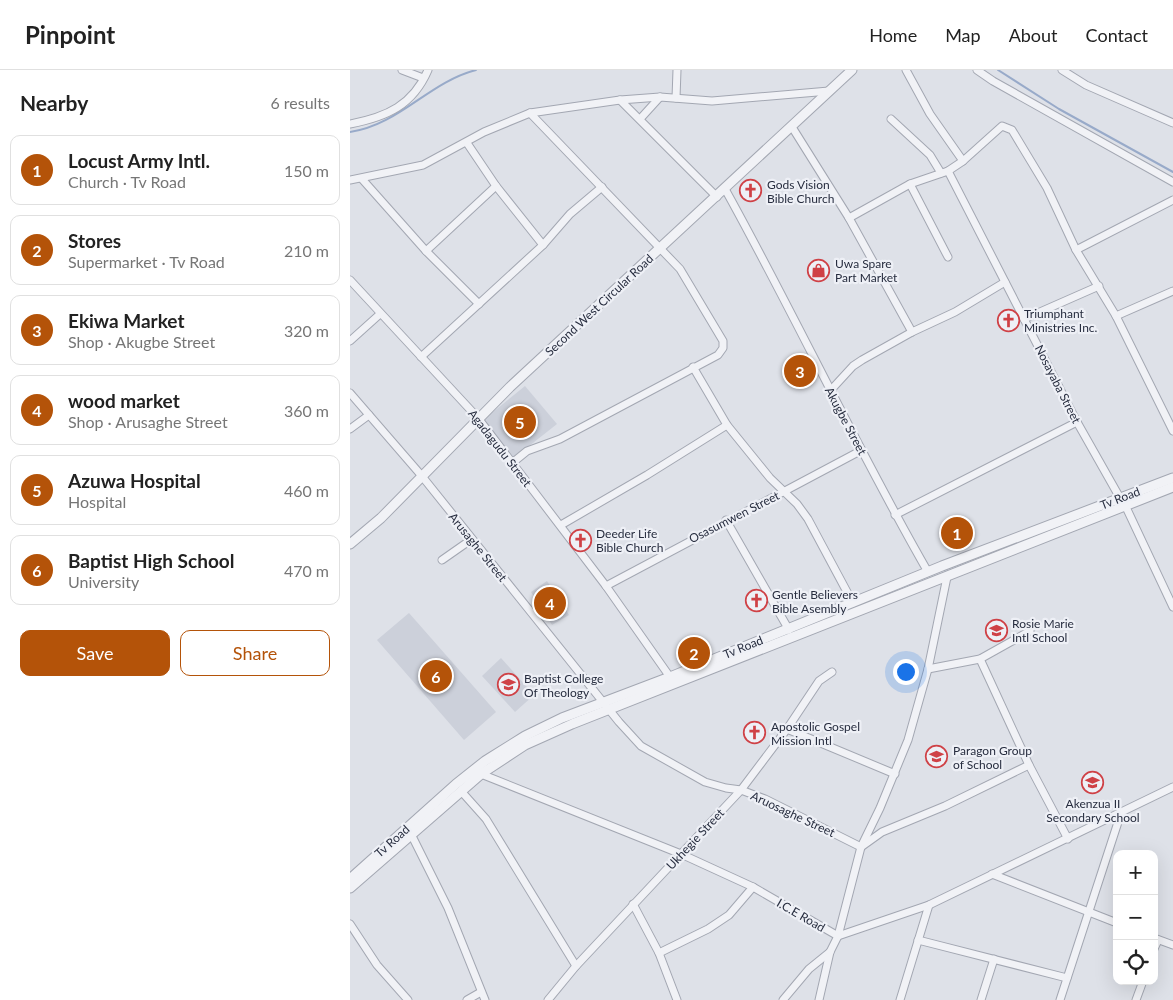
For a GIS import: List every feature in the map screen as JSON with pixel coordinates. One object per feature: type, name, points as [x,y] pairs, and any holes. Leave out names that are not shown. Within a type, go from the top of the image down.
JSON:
[{"type":"street","points":[[402,70],[423,78]]},
{"type":"street","points":[[350,124],[404,104],[420,89],[423,78],[428,70]]},
{"type":"street","points":[[676,98],[677,70]]},
{"type":"street","name":"Second West Circular Road","points":[[350,544],[381,518],[478,418],[852,70]]},
{"type":"street","points":[[906,70],[930,114],[963,161]]},
{"type":"street","points":[[977,70],[993,81],[1173,182]]},
{"type":"street","points":[[1062,70],[1086,85],[1173,123]]},
{"type":"street","points":[[350,180],[423,165],[467,144],[484,132],[530,114],[620,100],[660,97],[720,101],[829,91]]},
{"type":"street","points":[[640,119],[660,97]]},
{"type":"street","points":[[620,100],[717,197]]},
{"type":"street","points":[[512,464],[527,451],[560,439],[718,355],[723,341],[680,269],[530,114]]},
{"type":"street","name":"Nosayaba Street","points":[[891,119],[923,147],[944,172],[1005,282],[1077,422],[1122,502],[1173,607]]},
{"type":"street","points":[[849,218],[910,184],[944,172],[963,161],[1002,126],[1012,130],[1047,188],[1076,250],[1116,316],[1173,431]]},
{"type":"street","points":[[792,127],[849,218],[912,332]]},
{"type":"street","points":[[467,144],[496,186],[543,245]]},
{"type":"street","points":[[362,179],[426,250],[479,304]]},
{"type":"street","points":[[910,184],[948,256]]},
{"type":"street","points":[[426,250],[496,186]]},
{"type":"street","points":[[421,357],[543,245],[570,214],[602,187]]},
{"type":"street","name":"Akugbe Street","points":[[725,189],[775,280],[895,515],[928,572]]},
{"type":"street","points":[[1076,250],[1173,200]]},
{"type":"street","name":"Agadagudu Street","points":[[350,280],[478,418],[561,525],[670,677]]},
{"type":"street","points":[[830,391],[853,366],[912,332],[955,312],[1005,282]]},
{"type":"street","points":[[1024,319],[1099,286]]},
{"type":"street","points":[[1116,316],[1173,291]]},
{"type":"street","points":[[350,342],[380,314]]},
{"type":"street","points":[[693,367],[727,425],[808,519],[853,603]]},
{"type":"street","name":"Arusaghe Street","points":[[350,393],[421,475],[605,707]]},
{"type":"street","points":[[350,429],[369,415]]},
{"type":"street","points":[[895,515],[1077,422]]},
{"type":"street","points":[[561,525],[647,475],[727,425]]},
{"type":"street","name":"Osasumwen Street","points":[[606,586],[726,520],[862,450]]},
{"type":"street","name":"Tv Road","points":[[350,879],[456,784],[485,761],[525,736],[562,718],[605,707],[947,577],[1122,502],[1173,478]]},
{"type":"street","name":"Tv Road","points":[[350,888],[481,774],[526,745],[670,677],[978,552],[1122,502],[1173,487]]},
{"type":"street","points":[[726,520],[789,630]]},
{"type":"street","points":[[442,560],[472,539]]},
{"type":"street","points":[[978,552],[984,562]]},
{"type":"street","points":[[819,1000],[830,952],[838,936],[861,847],[895,774],[908,740],[928,669],[947,577]]},
{"type":"street","points":[[928,669],[980,659],[1030,631]]},
{"type":"street","points":[[980,659],[1029,765],[1068,839]]},
{"type":"street","name":"Ukhegie Street","points":[[548,1000],[576,966],[741,790],[787,729],[819,681],[832,672]]},
{"type":"street","name":"Aruosaghe Street","points":[[605,707],[641,746],[705,782],[741,790],[765,799],[861,847]]},
{"type":"street","points":[[787,729],[895,774]]},
{"type":"street","points":[[861,847],[882,832],[944,806],[1029,765]]},
{"type":"street","name":"I.C.E Road","points":[[481,774],[681,854],[753,887],[838,936],[929,905],[1173,787]]},
{"type":"street","points":[[462,790],[486,820],[576,966]]},
{"type":"street","points":[[1060,1000],[1121,813]]},
{"type":"street","points":[[411,834],[448,908],[484,1000]]},
{"type":"street","points":[[992,874],[1113,922]]},
{"type":"street","points":[[658,953],[708,929],[729,915],[753,887]]},
{"type":"street","points":[[633,904],[658,953],[677,1000]]},
{"type":"street","points":[[900,1000],[929,905]]},
{"type":"street","points":[[350,924],[377,965],[408,1000]]},
{"type":"street","points":[[918,940],[1067,978]]},
{"type":"street","points":[[1158,940],[1173,945]]},
{"type":"street","points":[[783,1000],[809,969],[830,952]]},
{"type":"street","points":[[980,1000],[994,959]]},
{"type":"street","points":[[1136,1000],[1142,985]]},
{"type":"street","points":[[467,1000],[481,992]]},
{"type":"shaded area","points":[[525,386],[557,424],[514,458],[483,420]]},
{"type":"shaded area","points":[[547,581],[569,615],[552,625],[531,592]]},
{"type":"shaded area","points":[[409,613],[496,712],[464,740],[377,640]]},
{"type":"shaded area","name":"Baptist College Of Theology","points":[[501,658],[534,695],[515,712],[482,676]]},
{"type":"waterway","points":[[350,132],[368,128],[384,121],[443,84],[476,70]]},
{"type":"waterway","points":[[998,70],[1059,109],[1173,172]]},
{"type":"place","name":"Gods Vision Bible Church","points":[[751,191]]},
{"type":"place","name":"Uwa Spare Part Market","points":[[819,270]]},
{"type":"place","name":"Triumphant Ministries Inc.","points":[[1008,320]]},
{"type":"place","name":"Ekiwa Market","points":[[800,371]]},
{"type":"place","name":"Azuwa Hospital","points":[[520,422]]},
{"type":"place","name":"Locust Army Intl.","points":[[957,533]]},
{"type":"place","name":"Deeder Life Bible Church","points":[[580,540]]},
{"type":"place","name":"Gentle Believers Bible Asembly","points":[[756,601]]},
{"type":"place","name":"wood market","points":[[550,603]]},
{"type":"place","name":"Rosie Marie Intl School","points":[[996,630]]},
{"type":"place","name":"Stores","points":[[694,653]]},
{"type":"place","name":"Baptist High School","points":[[436,676]]},
{"type":"place","name":"Baptist College Of Theology","points":[[508,685]]},
{"type":"place","name":"Apostolic Gospel Mission Intl","points":[[755,733]]},
{"type":"place","name":"Paragon Group of School","points":[[937,757]]},
{"type":"place","name":"Akenzua II Secondary School","points":[[1093,782]]}]
